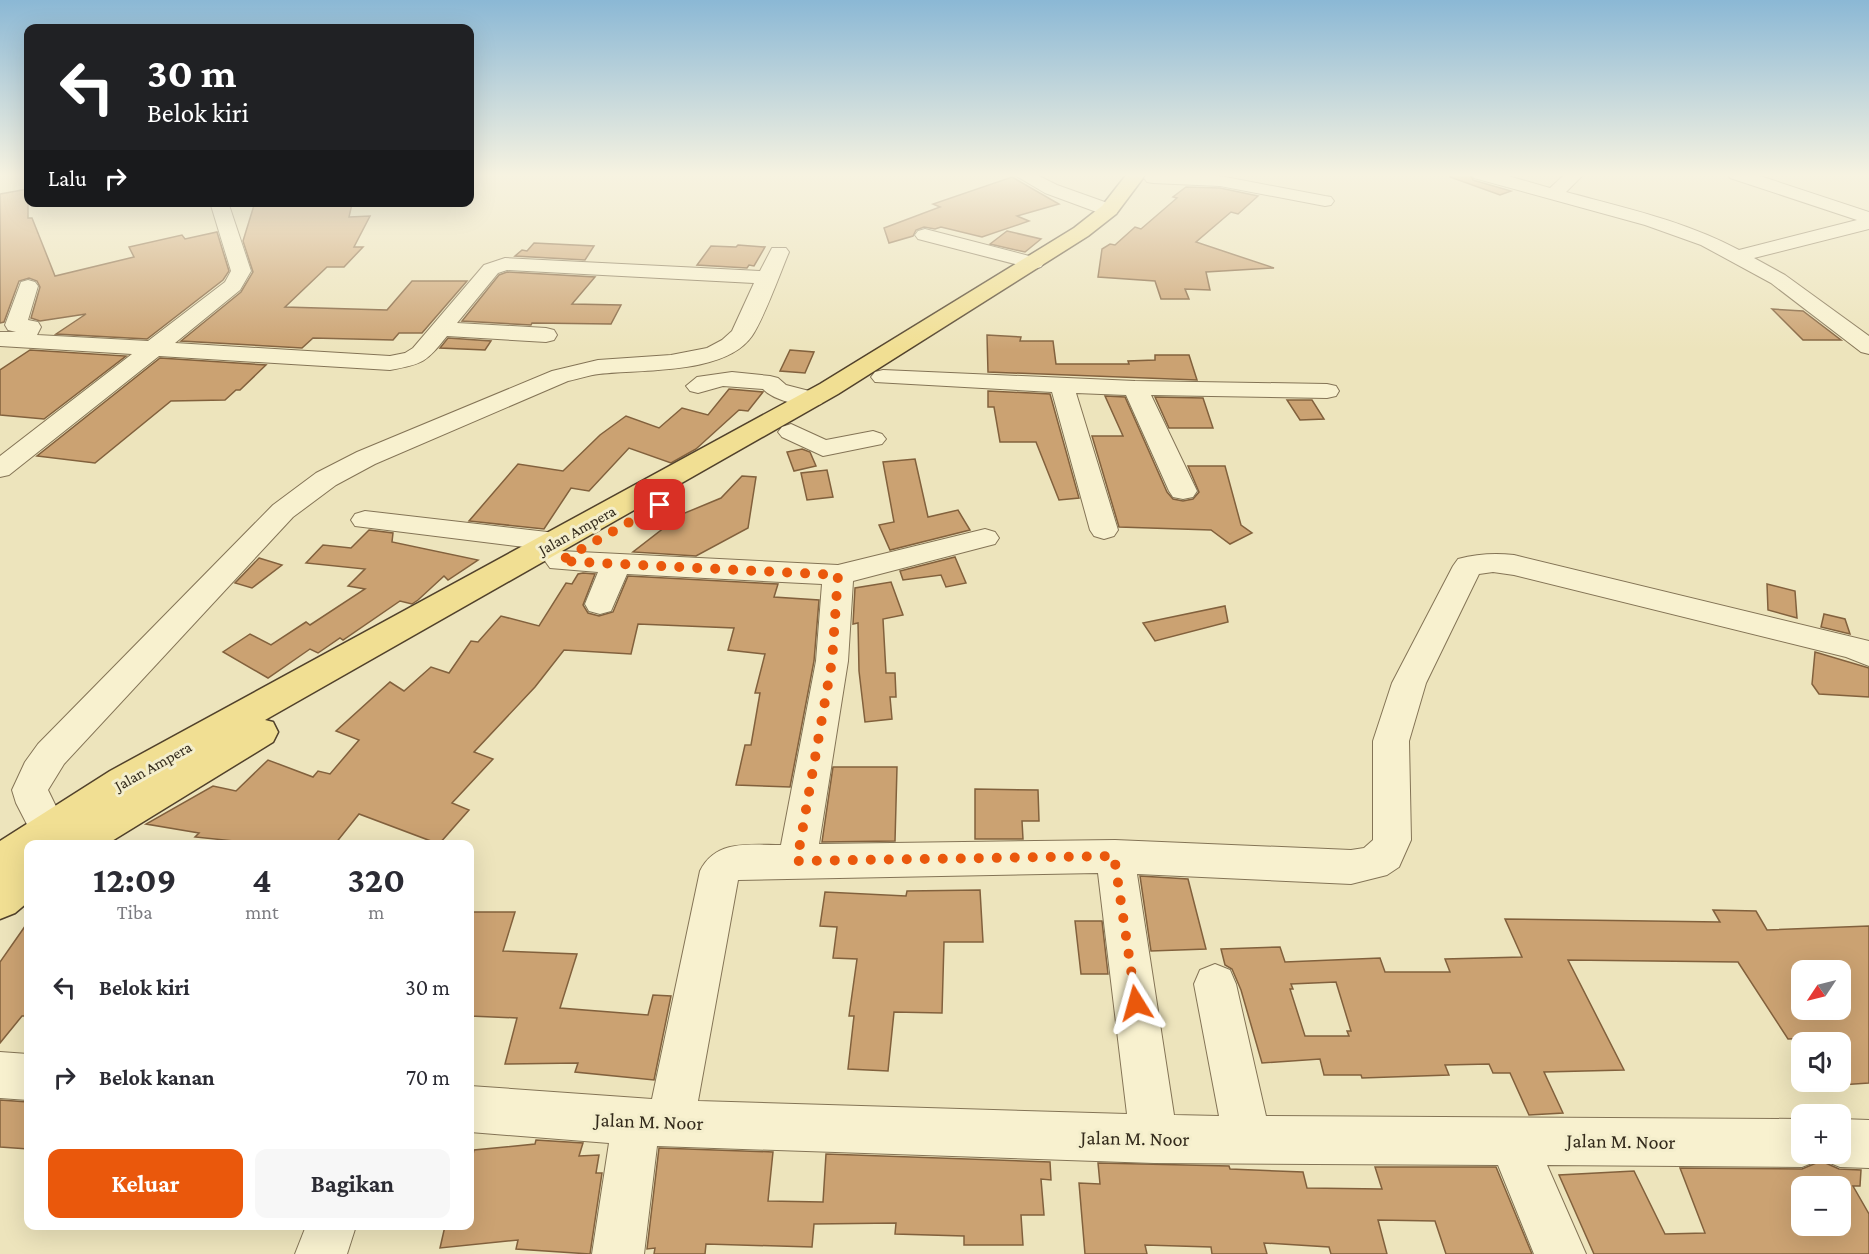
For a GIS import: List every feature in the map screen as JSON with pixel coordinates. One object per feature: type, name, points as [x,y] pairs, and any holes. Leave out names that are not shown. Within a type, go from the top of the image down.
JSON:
[{"type":"main road","name":"Jalan Ampera","points":[[81,840],[558,551],[752,443],[812,399],[1034,263],[1077,233]]},
{"type":"main road","name":"Jalan Ampera","points":[[752,443],[791,432],[1058,268],[1108,233]]},
{"type":"main road","name":"Jalan Ampera","points":[[32,840],[123,782],[397,628],[558,551]]},
{"type":"main road","name":"Jalan Ampera","points":[[0,862],[24,846]]},
{"type":"main road","points":[[0,900],[24,880]]},
{"type":"street","points":[[0,469],[232,286],[241,271],[230,233]]},
{"type":"street","points":[[1686,233],[1739,256],[1808,299],[1869,348]]},
{"type":"street","points":[[1739,256],[1831,233]]},
{"type":"street","points":[[925,235],[1034,263]]},
{"type":"street","points":[[48,829],[34,803],[30,790],[38,772],[51,754],[140,664],[283,511],[326,479],[366,458],[560,376],[598,367],[671,362],[714,353],[730,345],[742,334],[779,252]]},
{"type":"street","points":[[11,339],[390,363],[412,358],[421,353],[491,269],[505,264],[767,278]]},
{"type":"street","points":[[11,339],[30,327],[16,325],[28,286]]},
{"type":"street","points":[[443,328],[546,335]]},
{"type":"street","points":[[920,379],[942,364],[974,365]]},
{"type":"street","points":[[882,377],[1135,388],[1327,391]]},
{"type":"street","points":[[698,386],[703,382],[719,380],[770,383],[777,390],[812,399]]},
{"type":"street","points":[[1062,385],[1104,530]]},
{"type":"street","points":[[1135,388],[1183,491]]},
{"type":"street","points":[[791,432],[823,448],[873,439]]},
{"type":"street","points":[[365,520],[558,551],[616,564],[838,575],[985,538]]},
{"type":"street","points":[[618,1254],[720,871],[734,863],[1114,856],[1351,867],[1373,862],[1384,855],[1392,840],[1391,741],[1409,683],[1468,566],[1479,562],[1514,565],[1854,648],[1869,654]]},
{"type":"street","points":[[600,604],[616,564]]},
{"type":"street","points":[[797,861],[832,661],[838,575]]},
{"type":"street","points":[[1114,856],[1154,1139]]},
{"type":"street","points":[[1215,984],[1248,1140]]},
{"type":"street","points":[[0,1075],[24,1077]]},
{"type":"street","name":"Jalan M. Noor","points":[[474,1109],[654,1122],[1154,1139],[1791,1143]]},
{"type":"street","points":[[1512,1140],[1560,1254]]},
{"type":"street","points":[[1851,1143],[1869,1144]]},
{"type":"street","points":[[321,1254],[330,1230]]},
{"type":"building","points":[[0,233],[38,233],[55,276],[134,257],[129,247],[182,235],[185,239],[217,233],[229,271],[223,280],[147,339],[56,334],[86,314],[40,321],[31,318],[40,287],[37,281],[29,278],[19,281],[4,322],[0,323]]},
{"type":"building","points":[[246,233],[361,233],[354,247],[363,247],[344,267],[327,267],[285,307],[387,310],[412,281],[467,281],[422,333],[399,333],[393,340],[313,338],[302,348],[181,341],[241,292],[253,272],[243,241]]},
{"type":"building","points":[[886,233],[915,233],[913,236],[889,243]]},
{"type":"building","points":[[964,233],[995,233],[982,237]]},
{"type":"building","points":[[1005,233],[1041,239],[1025,252],[990,244]]},
{"type":"building","points":[[1129,233],[1207,233],[1196,242],[1274,268],[1206,272],[1210,290],[1185,289],[1189,299],[1161,299],[1155,281],[1098,277],[1102,249],[1110,244],[1115,245]]},
{"type":"building","points":[[534,243],[594,246],[585,260],[515,256],[522,250],[527,251]]},
{"type":"building","points":[[738,245],[765,247],[754,266],[749,265],[747,268],[697,265],[711,246],[736,247]]},
{"type":"building","points":[[507,272],[595,277],[572,304],[621,305],[611,324],[532,323],[531,325],[462,321],[499,275]]},
{"type":"building","points":[[1772,309],[1803,311],[1841,340],[1803,340]]},
{"type":"building","points":[[987,335],[1021,337],[1020,341],[1053,341],[1056,364],[1129,364],[1128,361],[1155,360],[1155,355],[1189,355],[1197,380],[988,372]]},
{"type":"building","points":[[448,338],[491,341],[485,350],[440,348]]},
{"type":"building","points":[[30,350],[126,356],[44,419],[0,415],[0,370]]},
{"type":"building","points":[[790,350],[814,352],[805,373],[780,371]]},
{"type":"building","points":[[160,358],[266,365],[240,390],[236,390],[225,400],[171,401],[95,463],[37,456]]},
{"type":"building","points":[[729,389],[763,392],[748,411],[739,410],[696,449],[671,463],[629,448],[589,491],[571,488],[544,529],[469,521],[518,464],[563,471],[600,435],[626,416],[659,428],[682,408],[708,415]]},
{"type":"building","points":[[988,391],[1050,394],[1079,498],[1059,500],[1036,442],[1000,442],[994,407],[988,407]]},
{"type":"building","points":[[1105,396],[1125,397],[1167,492],[1173,499],[1183,501],[1193,499],[1199,492],[1188,466],[1225,466],[1241,525],[1252,533],[1230,544],[1211,530],[1119,527],[1092,436],[1123,436]]},
{"type":"building","points":[[1155,397],[1203,398],[1213,428],[1169,428]]},
{"type":"building","points":[[1287,400],[1312,400],[1324,419],[1300,420]]},
{"type":"building","points":[[802,449],[810,452],[816,466],[794,471],[787,452]]},
{"type":"building","points":[[915,459],[928,517],[958,510],[970,530],[890,550],[879,525],[894,522],[883,462]]},
{"type":"building","points":[[827,470],[833,497],[807,500],[801,473]]},
{"type":"building","points":[[742,476],[756,477],[748,528],[696,556],[633,552],[665,527],[657,521],[679,509],[685,513],[721,498]]},
{"type":"building","points":[[369,530],[393,533],[392,542],[478,560],[448,580],[444,576],[412,604],[400,601],[343,640],[340,638],[318,653],[310,649],[268,678],[223,652],[250,634],[271,645],[306,622],[310,625],[365,589],[348,586],[365,569],[306,563],[323,545],[351,548]]},
{"type":"building","points":[[955,557],[966,583],[946,587],[941,575],[903,580],[900,571]]},
{"type":"building","points":[[259,558],[282,565],[252,588],[235,583]]},
{"type":"building","points":[[578,574],[595,574],[583,605],[588,613],[599,616],[613,612],[628,576],[778,584],[774,597],[819,600],[814,661],[790,787],[736,785],[745,745],[751,745],[760,693],[755,693],[765,654],[728,650],[734,628],[638,624],[631,654],[564,650],[535,687],[474,752],[493,759],[452,803],[469,810],[443,840],[428,840],[359,814],[338,840],[225,840],[195,837],[199,833],[146,824],[213,786],[236,791],[268,760],[313,777],[318,771],[330,774],[359,740],[336,731],[390,682],[404,691],[431,667],[449,673],[471,641],[478,642],[501,616],[539,626],[566,583],[572,584]]},
{"type":"building","points":[[891,582],[903,615],[883,619],[886,673],[895,673],[896,697],[890,697],[892,719],[865,722],[859,671],[858,623],[853,624],[855,588]]},
{"type":"building","points":[[1767,584],[1795,591],[1797,618],[1768,610]]},
{"type":"building","points":[[1225,606],[1228,622],[1155,641],[1143,623]]},
{"type":"building","points":[[1824,614],[1845,619],[1850,634],[1821,627]]},
{"type":"building","points":[[1815,652],[1869,668],[1869,697],[1819,694],[1812,684]]},
{"type":"building","points":[[833,767],[897,767],[895,841],[822,842]]},
{"type":"building","points":[[975,789],[1038,790],[1039,821],[1022,821],[1023,839],[975,839]]},
{"type":"building","points":[[1140,876],[1188,879],[1206,949],[1151,951]]},
{"type":"building","points":[[980,890],[983,942],[944,942],[942,1013],[894,1012],[888,1071],[848,1069],[854,1016],[849,1016],[857,959],[833,958],[837,927],[820,926],[825,892],[906,896],[907,891]]},
{"type":"building","points":[[1713,910],[1756,911],[1767,930],[1869,926],[1869,1083],[1851,1084],[1851,1032],[1791,1032],[1791,1039],[1788,1039],[1738,962],[1568,960],[1624,1070],[1544,1072],[1563,1113],[1529,1115],[1510,1073],[1493,1073],[1489,1064],[1445,1065],[1449,1075],[1362,1078],[1361,1075],[1324,1075],[1320,1059],[1262,1063],[1241,990],[1232,969],[1225,965],[1221,949],[1280,947],[1285,962],[1380,958],[1385,972],[1450,972],[1445,959],[1522,957],[1505,919],[1720,922]],"holes":[[[1336,982],[1351,1031],[1347,1031],[1349,1036],[1305,1036],[1290,989],[1293,989],[1291,984]]]},
{"type":"building","points":[[474,912],[515,912],[503,951],[577,954],[560,1008],[648,1015],[653,995],[671,996],[654,1080],[575,1072],[578,1063],[505,1064],[517,1018],[474,1016]]},
{"type":"building","points":[[1075,921],[1102,921],[1108,974],[1081,974]]},
{"type":"building","points":[[24,928],[24,1016],[0,1043],[0,962]]},
{"type":"building","points":[[0,1100],[24,1102],[24,1149],[0,1147]]},
{"type":"building","points":[[536,1140],[583,1143],[579,1156],[599,1155],[596,1173],[602,1173],[590,1254],[516,1249],[518,1240],[440,1248],[444,1230],[474,1230],[474,1150],[535,1144]]},
{"type":"building","points":[[659,1148],[773,1152],[768,1201],[823,1202],[826,1154],[1050,1162],[1051,1180],[1041,1179],[1044,1215],[1021,1215],[1023,1245],[964,1245],[964,1236],[895,1234],[896,1223],[814,1224],[812,1247],[706,1244],[705,1254],[654,1254],[655,1248],[647,1249]]},
{"type":"building","points":[[1098,1163],[1229,1166],[1230,1169],[1303,1172],[1307,1188],[1382,1189],[1375,1167],[1496,1167],[1532,1254],[1446,1254],[1435,1221],[1378,1220],[1387,1254],[1331,1254],[1329,1247],[1264,1243],[1267,1254],[1212,1254],[1211,1247],[1145,1245],[1147,1254],[1085,1254],[1079,1183],[1100,1184]]},
{"type":"building","points":[[1814,1164],[1828,1164],[1839,1169],[1861,1170],[1860,1186],[1853,1186],[1869,1214],[1869,1254],[1594,1254],[1559,1175],[1634,1171],[1665,1234],[1705,1233],[1680,1168],[1802,1169]]},
{"type":"route","points":[[660,505],[560,561],[838,575],[836,631],[832,661],[797,861],[1114,856],[1136,1003]]}]
